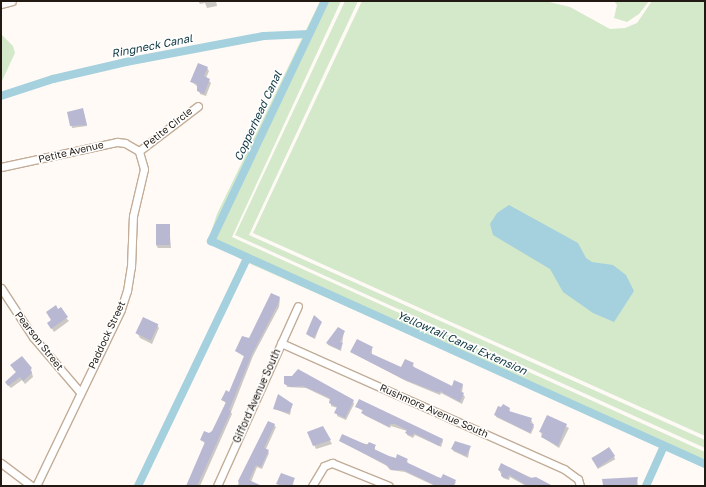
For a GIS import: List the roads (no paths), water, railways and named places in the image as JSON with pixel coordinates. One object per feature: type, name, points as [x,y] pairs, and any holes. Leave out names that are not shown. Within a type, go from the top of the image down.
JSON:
[{"type":"street","points":[[1,4],[12,1]]},
{"type":"street","name":"Petite Circle","points":[[139,151],[198,106]]},
{"type":"street","name":"Petite Avenue","points":[[1,168],[117,142],[125,143],[139,151]]},
{"type":"street","name":"Paddock Street","points":[[36,486],[127,291],[131,267],[133,216],[144,169],[139,151]]},
{"type":"street","name":"Pearson Street","points":[[1,288],[33,337],[80,392]]},
{"type":"street","name":"Gifford Avenue South","points":[[217,486],[298,306]]},
{"type":"street","name":"Rushmore Avenue South","points":[[281,344],[564,469],[578,479],[580,486]]},
{"type":"street","points":[[1,463],[31,486]]},
{"type":"street","points":[[312,486],[318,473],[324,466],[332,463],[389,486]]},
{"type":"water","points":[[509,205],[578,243],[586,258],[592,262],[613,265],[626,275],[634,291],[614,322],[593,313],[563,292],[550,269],[493,235],[490,224],[497,213]]},
{"type":"waterway","name":"Yellowtail Canal Extension","points":[[325,1],[211,241],[705,464]]},
{"type":"waterway","name":"Ringneck Canal","points":[[1,96],[53,79],[126,62],[264,36],[309,34]]},
{"type":"waterway","points":[[138,486],[247,258]]},
{"type":"waterway","points":[[646,486],[664,446]]},
{"type":"water label","name":"Copperhead Canal","points":[[258,116]]}]
